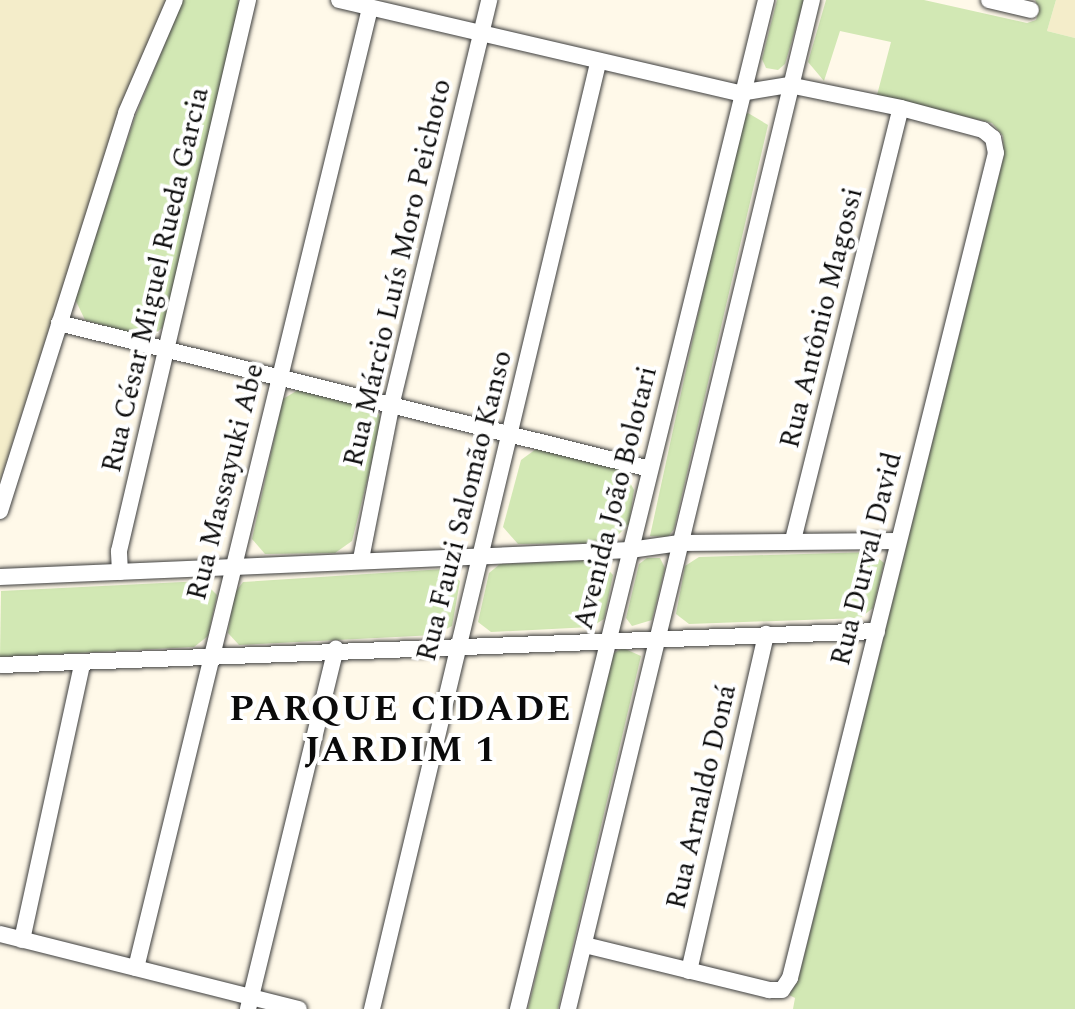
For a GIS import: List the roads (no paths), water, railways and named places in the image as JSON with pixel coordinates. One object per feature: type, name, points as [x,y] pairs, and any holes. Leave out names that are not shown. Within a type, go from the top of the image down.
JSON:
[{"type":"street","points":[[0,511],[126,113],[175,0]]},
{"type":"street","name":"Rua César Miguel Rueda Garcia","points":[[120,572],[119,551],[248,0]]},
{"type":"street","points":[[339,0],[482,31],[598,63],[740,93],[789,85],[901,108]]},
{"type":"street","name":"Rua Márcio Luís Moro Peichoto","points":[[361,559],[392,402],[489,0]]},
{"type":"street","name":"Avenida João Bolotari","points":[[518,1009],[740,93],[766,0]]},
{"type":"street","points":[[568,1009],[812,0]]},
{"type":"street","points":[[989,0],[1031,10]]},
{"type":"street","name":"Rua Massayuki Abe","points":[[136,968],[370,8]]},
{"type":"street","name":"Rua Fauzi Salomão Kanso","points":[[372,1009],[456,644],[511,433],[598,63]]},
{"type":"street","name":"Rua Durval David","points":[[689,971],[782,990],[790,978],[996,153],[993,138],[983,130],[901,108]]},
{"type":"street","name":"Rua Antônio Magossi","points":[[793,540],[901,108]]},
{"type":"street","points":[[59,323],[392,402],[650,469]]},
{"type":"street","points":[[0,577],[233,564],[630,550],[680,543],[897,541]]},
{"type":"street","points":[[0,665],[82,664],[211,654],[456,644],[607,642],[877,631]]},
{"type":"street","name":"Rua Arnaldo Doná","points":[[689,971],[766,634]]},
{"type":"street","points":[[250,1003],[336,649]]},
{"type":"street","points":[[22,940],[82,664]]},
{"type":"street","points":[[0,934],[136,968],[250,1003],[299,1009]]},
{"type":"street","points":[[585,945],[689,971]]},
{"type":"district","name":"PARQUE CIDADE JARDIM 1","points":[[401,730]]}]
